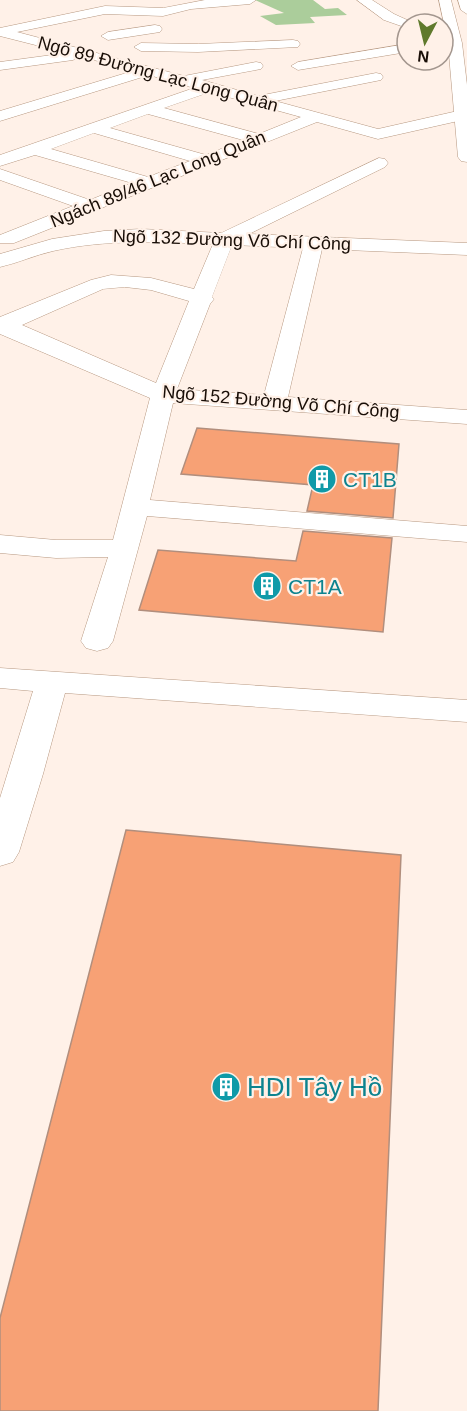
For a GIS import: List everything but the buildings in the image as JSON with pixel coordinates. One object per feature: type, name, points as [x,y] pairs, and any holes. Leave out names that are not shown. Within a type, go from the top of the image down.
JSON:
[{"type":"main road","points":[[0,32],[105,10],[163,12],[191,5],[250,0]]},
{"type":"main road","points":[[363,0],[395,19]]},
{"type":"main road","points":[[464,0],[467,10]]},
{"type":"main road","points":[[58,20],[95,34],[141,47]]},
{"type":"main road","points":[[56,46],[95,34],[155,29]]},
{"type":"main road","points":[[221,30],[248,45]]},
{"type":"main road","name":"Ngõ 89 Đường Lạc Long Quân","points":[[0,32],[94,55],[378,134],[462,115]]},
{"type":"main road","points":[[0,66],[141,47],[198,48],[293,44]]},
{"type":"main road","points":[[298,66],[395,50]]},
{"type":"main road","points":[[182,80],[256,66]]},
{"type":"main road","points":[[0,116],[147,70]]},
{"type":"main road","points":[[454,72],[467,157]]},
{"type":"main road","points":[[256,100],[376,77]]},
{"type":"main road","points":[[0,161],[210,87]]},
{"type":"main road","points":[[148,109],[259,139]]},
{"type":"main road","name":"Ngách 89/46 Lạc Long Quân","points":[[0,241],[316,117]]},
{"type":"main road","points":[[94,128],[206,160]]},
{"type":"main road","points":[[34,149],[149,183]]},
{"type":"main road","points":[[97,641],[125,548],[163,395],[203,299],[225,238],[379,163]]},
{"type":"main road","points":[[0,174],[90,206]]},
{"type":"main road","points":[[0,226],[21,234]]},
{"type":"main road","name":"Ngõ 132 Đường Võ Chí Công","points":[[0,261],[25,251],[87,237],[225,238],[467,249]]},
{"type":"main road","points":[[274,404],[314,242]]},
{"type":"main road","points":[[1,326],[98,284],[110,281],[159,285],[203,299]]},
{"type":"main road","name":"Ngõ 152 Đường Võ Chí Công","points":[[1,326],[163,395],[467,417]]},
{"type":"main road","points":[[135,507],[467,534]]},
{"type":"main road","points":[[0,544],[56,549],[125,548]]},
{"type":"main road","points":[[0,678],[467,711]]},
{"type":"main road","points":[[0,852],[26,774],[52,680]]},
{"type":"green space","points":[[255,0],[313,0],[325,9],[338,8],[347,15],[310,17],[315,23],[276,25],[260,16],[284,13]]},
{"type":"place","name":"CT1B","points":[[322,479]]},
{"type":"place","name":"CT1A","points":[[267,586]]},
{"type":"place","name":"HDI Tây Hồ","points":[[226,1087]]}]
